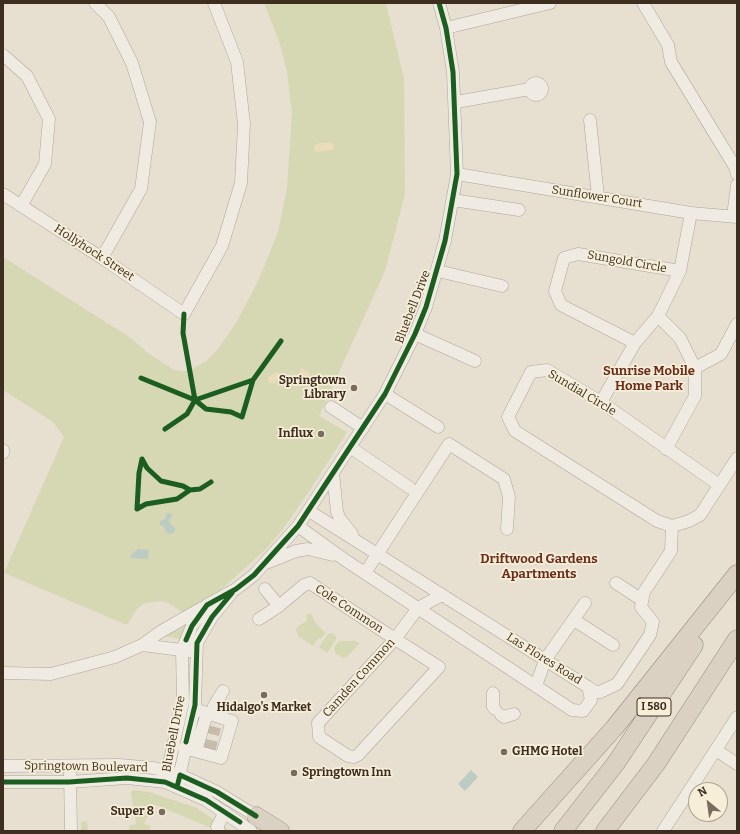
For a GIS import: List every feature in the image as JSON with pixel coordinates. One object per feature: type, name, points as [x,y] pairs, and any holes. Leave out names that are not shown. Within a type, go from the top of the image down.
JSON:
[{"type":"highway","points":[[522,831],[615,727],[737,576]]},
{"type":"highway","name":"I 580","points":[[563,831],[634,737],[737,576]]},
{"type":"highway","name":"I 580","points":[[605,831],[656,764],[737,639]]},
{"type":"highway","points":[[620,831],[650,790],[656,764]]},
{"type":"highway","points":[[253,824],[280,831]]},
{"type":"street","points":[[94,3],[109,17],[132,63],[150,122],[142,189],[102,258]]},
{"type":"street","name":"Hollyhock Street","points":[[3,194],[102,258],[184,314],[222,246],[241,183],[244,124],[237,62],[214,3]]},
{"type":"street","name":"Bluebell Drive","points":[[166,777],[183,702],[182,650],[192,626],[207,605],[236,588],[267,563],[298,526],[385,394],[415,334],[438,270],[457,174],[456,102],[453,72],[446,28],[439,3]]},
{"type":"street","points":[[446,28],[550,3]]},
{"type":"street","points":[[643,3],[668,46],[671,62],[736,167],[737,174]]},
{"type":"street","points":[[3,55],[27,76],[49,119],[45,164],[21,206]]},
{"type":"street","points":[[456,102],[530,89]]},
{"type":"street","points":[[590,120],[598,198]]},
{"type":"street","name":"Sunflower Court","points":[[457,174],[690,213],[735,217]]},
{"type":"street","points":[[735,217],[737,185]]},
{"type":"street","points":[[453,200],[519,210]]},
{"type":"street","points":[[601,402],[635,343],[658,316],[680,271],[690,213]]},
{"type":"street","name":"Sungold Circle","points":[[635,343],[561,305],[555,291],[564,258],[578,254],[680,271]]},
{"type":"street","points":[[438,270],[502,286]]},
{"type":"street","points":[[658,316],[680,338],[695,368],[695,396],[666,449]]},
{"type":"street","points":[[695,368],[721,354],[737,324]]},
{"type":"street","points":[[415,334],[474,361]]},
{"type":"street","name":"Sundial Circle","points":[[672,526],[657,521],[515,431],[508,417],[531,372],[547,370],[601,402],[719,485]]},
{"type":"street","points":[[385,394],[438,427]]},
{"type":"street","points":[[331,407],[363,428]]},
{"type":"street","points":[[365,573],[449,444],[504,479],[509,497],[507,529]]},
{"type":"street","points":[[350,447],[410,488]]},
{"type":"street","points":[[588,687],[595,692],[600,692],[617,684],[650,635],[653,622],[641,607],[642,600],[644,592],[671,551],[672,526],[689,521],[700,515],[737,458]]},
{"type":"street","name":"Las Flores Road","points":[[333,473],[334,497],[337,512],[340,519],[360,542]]},
{"type":"street","name":"Las Flores Road","points":[[298,526],[365,573],[572,710],[583,711],[591,700],[588,687],[309,510]]},
{"type":"street","name":"Las Flores Road","points":[[267,563],[296,551],[308,550],[330,554],[346,560]]},
{"type":"street","name":"Cole Common","points":[[279,606],[304,585],[310,583],[439,667]]},
{"type":"street","points":[[616,583],[642,600]]},
{"type":"street","name":"Bluebell Drive","points":[[177,787],[184,748],[194,709],[195,651],[197,643],[212,617],[236,588]]},
{"type":"street","points":[[259,619],[279,606],[265,589]]},
{"type":"street","name":"Camden Common","points":[[439,667],[358,755],[348,756],[319,737],[318,723],[395,638],[418,608],[442,594]]},
{"type":"street","points":[[536,686],[545,660],[585,604]]},
{"type":"street","points":[[3,673],[51,674],[115,657],[142,645],[160,632],[207,605]]},
{"type":"street","points":[[574,620],[613,645]]},
{"type":"street","points":[[142,645],[195,651]]},
{"type":"street","points":[[204,752],[213,718],[224,691]]},
{"type":"street","points":[[493,693],[493,707],[504,717],[514,714]]},
{"type":"street","points":[[184,748],[204,752],[221,758],[232,721],[213,718],[194,709]]},
{"type":"street","points":[[663,831],[716,750],[735,725]]},
{"type":"street","points":[[716,750],[737,764]]},
{"type":"street","points":[[71,765],[69,782],[71,831]]},
{"type":"street","name":"Springtown Boulevard","points":[[3,766],[119,765],[154,768],[177,787],[206,800],[225,812],[271,831]]},
{"type":"street","name":"Springtown Boulevard","points":[[3,782],[69,782],[180,775],[217,792],[253,824]]},
{"type":"street","points":[[219,831],[217,827],[225,812]]},
{"type":"green space","points":[[264,3],[386,3],[404,79],[405,194],[385,271],[319,416],[347,432],[310,490],[283,529],[266,549],[223,588],[183,613],[169,603],[161,601],[145,603],[137,609],[127,625],[4,573],[64,437],[53,422],[3,390],[3,257],[131,338],[148,353],[174,370],[191,370],[206,361],[218,349],[236,323],[259,279],[278,232],[287,188],[292,112],[287,72],[279,41]]},
{"type":"green space","points":[[311,613],[315,622],[325,633],[321,639],[318,638],[313,646],[298,636],[296,629],[307,620],[306,615]]},
{"type":"green space","points":[[186,625],[180,639],[165,636]]},
{"type":"green space","points":[[333,633],[336,640],[327,653],[319,647],[328,634]]},
{"type":"green space","points":[[339,641],[355,641],[360,643],[347,657],[342,658],[338,654],[336,655],[334,648]]},
{"type":"green space","points":[[132,790],[149,792],[197,808],[230,831],[214,831],[214,829],[153,804],[144,824],[151,826],[149,831],[129,831],[129,826],[136,824],[131,793]]},
{"type":"green space","points":[[87,821],[88,831],[81,831],[81,822]]},
{"type":"sand","points":[[319,143],[333,143],[333,150],[315,152],[314,146]]},
{"type":"sand","points":[[300,368],[309,372],[310,377],[301,377]]},
{"type":"sand","points":[[277,372],[280,374],[279,379],[274,384],[268,382],[268,377]]},
{"type":"shaded area","points":[[167,513],[172,514],[169,522],[175,528],[175,532],[171,534],[167,533],[164,527],[160,525],[160,521],[165,519]]},
{"type":"shaded area","points":[[138,549],[149,550],[148,559],[131,558],[130,556]]},
{"type":"shaded area","points":[[471,770],[478,777],[465,791],[458,784]]},
{"type":"tunnel","points":[[209,752],[215,727]]},
{"type":"cycle path","points":[[186,640],[192,626],[207,605],[236,589],[254,575],[298,526],[385,394],[415,334],[426,307],[445,241],[457,174],[453,72],[446,28],[439,3]]},
{"type":"cycle path","points":[[165,429],[187,414],[195,400],[183,333],[184,314]]},
{"type":"cycle path","points":[[141,378],[195,400],[206,409],[231,412],[242,417],[253,380],[281,341]]},
{"type":"cycle path","points":[[195,400],[253,380]]},
{"type":"cycle path","points":[[142,459],[147,468],[161,481],[183,486],[190,490]]},
{"type":"cycle path","points":[[137,509],[139,473],[142,459]]},
{"type":"cycle path","points":[[137,509],[146,504],[177,499],[190,490],[200,489],[211,482]]},
{"type":"cycle path","points":[[186,742],[195,705],[197,643],[212,617],[232,593]]},
{"type":"cycle path","points":[[177,787],[180,775],[217,792],[256,816]]},
{"type":"cycle path","points":[[3,782],[69,782],[127,778],[165,782],[206,800],[240,822]]},
{"type":"place","name":"Springtown Library","points":[[354,388]]},
{"type":"place","name":"Influx","points":[[321,434]]},
{"type":"place","name":"Hidalgo's Market","points":[[264,695]]},
{"type":"place","name":"GHMG Hotel","points":[[504,752]]},
{"type":"place","name":"Springtown Inn","points":[[294,773]]},
{"type":"place","name":"Super 8","points":[[162,812]]},
{"type":"district","name":"Sunrise Mobile Home Park","points":[[649,378]]},
{"type":"district","name":"Driftwood Gardens Apartments","points":[[539,566]]}]
